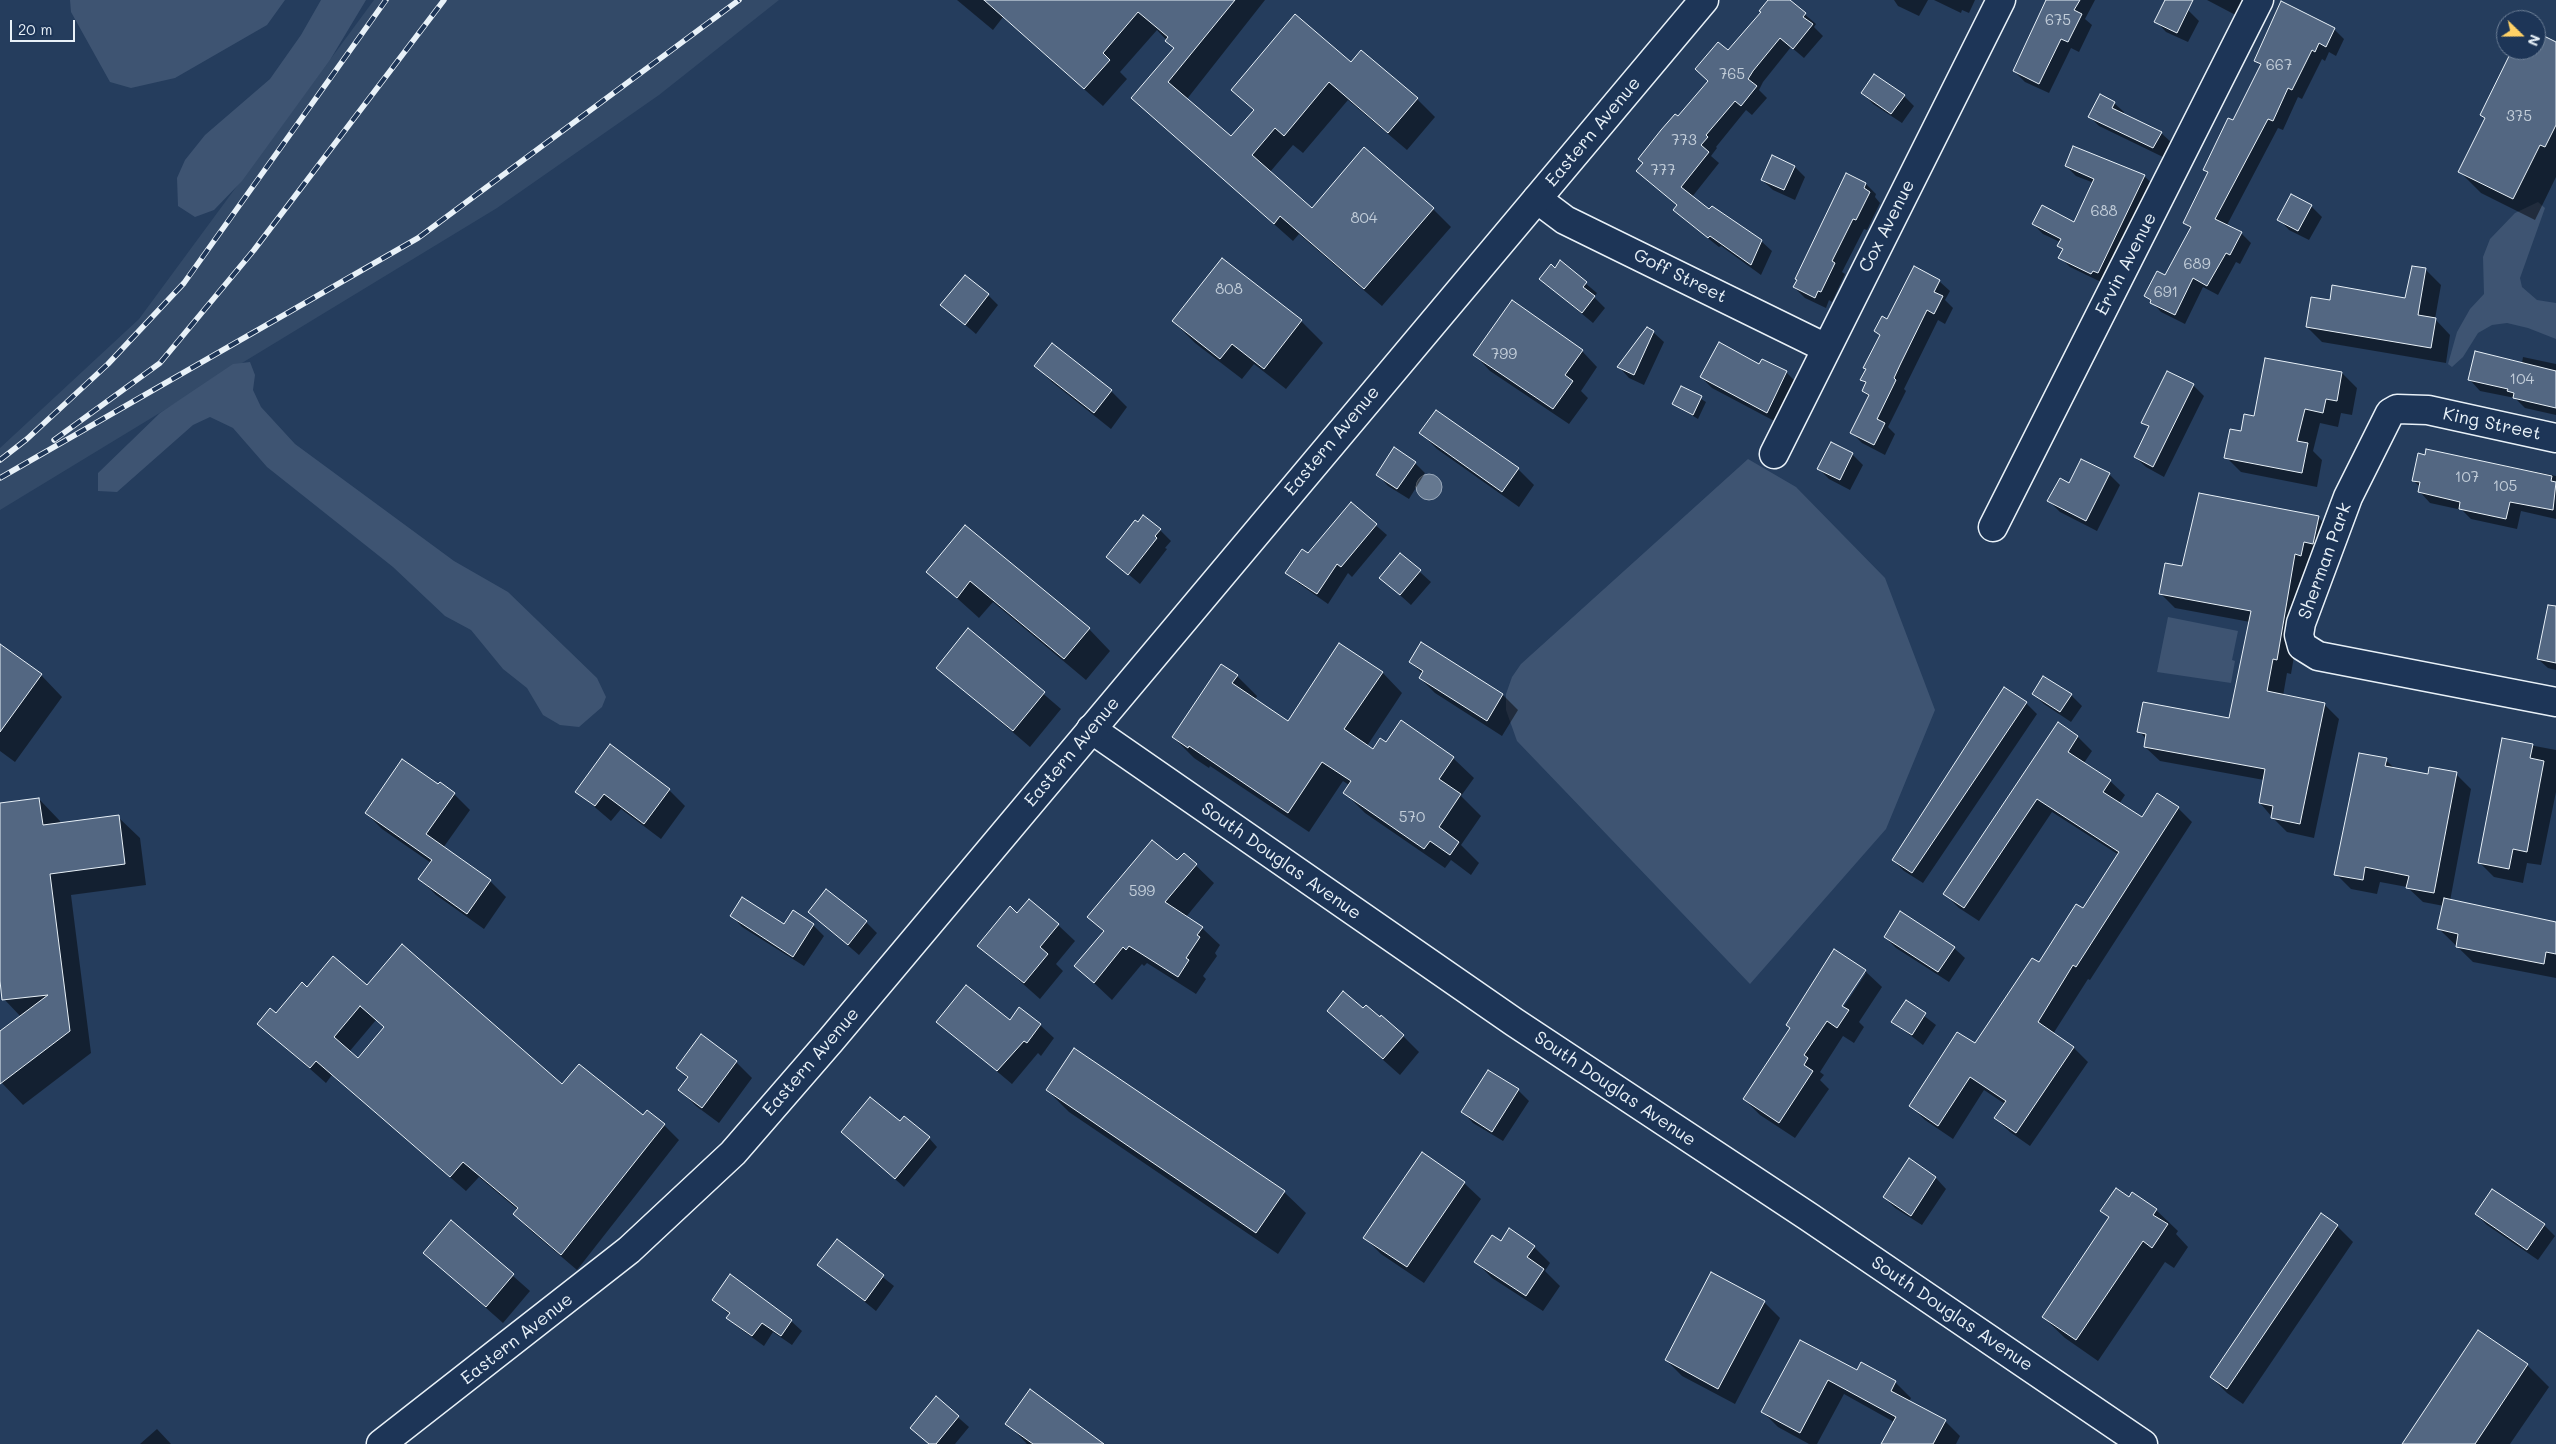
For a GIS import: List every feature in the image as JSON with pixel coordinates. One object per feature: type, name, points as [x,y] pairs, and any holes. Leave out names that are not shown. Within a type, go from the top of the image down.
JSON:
[{"type":"street","name":"Eastern Avenue","points":[[381,1444],[628,1250],[733,1153],[831,1040],[1704,0]]},
{"type":"street","name":"Cox Avenue","points":[[1774,454],[2001,0]]},
{"type":"street","name":"Ervin Avenue","points":[[1993,527],[2258,0]]},
{"type":"street","name":"Goff Street","points":[[1537,199],[1565,220],[1826,348]]},
{"type":"street","name":"Sherman Park","points":[[2428,410],[2397,408],[2390,413],[2348,497],[2301,623],[2299,635],[2302,646],[2318,656],[2339,661],[2556,702]]},
{"type":"street","name":"King Street","points":[[2428,410],[2556,438]]},
{"type":"street","name":"South Douglas Avenue","points":[[1091,729],[1514,1022],[1809,1217],[2142,1444]]},
{"type":"shaded area","points":[[70,0],[285,0],[267,25],[175,78],[131,88],[110,82],[71,12]]},
{"type":"shaded area","points":[[321,0],[366,0],[330,60],[242,181],[214,210],[195,217],[178,206],[177,178],[185,160],[205,135],[270,79],[301,35]]},
{"type":"shaded area","points":[[374,0],[779,0],[659,95],[497,208],[0,510],[0,448],[139,319]]},
{"type":"shaded area","points":[[2538,202],[2545,208],[2520,278],[2522,287],[2537,300],[2556,303],[2556,339],[2528,328],[2507,323],[2492,325],[2478,333],[2463,357],[2452,367],[2448,364],[2457,332],[2470,309],[2484,294],[2483,257],[2490,239],[2515,213]]},
{"type":"shaded area","points":[[250,362],[255,375],[253,390],[261,407],[295,444],[454,561],[508,592],[597,678],[606,697],[602,707],[579,727],[560,725],[543,715],[527,688],[503,669],[471,630],[445,616],[393,567],[267,467],[233,428],[210,417],[193,425],[117,492],[98,491],[98,473],[160,413],[233,364]]},
{"type":"shaded area","points":[[1748,459],[1796,487],[1885,578],[1935,710],[1886,829],[1750,984],[1517,741],[1506,710],[1506,694],[1512,677],[1521,664]]},
{"type":"shaded area","points":[[1429,474],[1438,478],[1442,487],[1438,496],[1429,500],[1420,496],[1416,487],[1420,478]]},
{"type":"shaded area","points":[[2168,617],[2238,631],[2232,660],[2235,661],[2231,683],[2157,672]]},
{"type":"building","points":[[984,0],[1235,0],[1168,82],[1231,136],[1254,110],[1231,90],[1295,14],[1351,62],[1361,50],[1418,98],[1388,133],[1329,82],[1284,136],[1275,128],[1252,155],[1312,208],[1364,147],[1434,208],[1364,289],[1280,216],[1274,224],[1131,98],[1174,48],[1165,41],[1168,37],[1138,12],[1103,53],[1110,60],[1084,89]]},
{"type":"building","points":[[1768,0],[1790,0],[1806,13],[1803,17],[1813,24],[1793,49],[1780,38],[1753,71],[1748,79],[1757,86],[1741,106],[1735,101],[1706,135],[1708,137],[1701,145],[1709,152],[1681,187],[1709,209],[1712,206],[1762,240],[1751,265],[1710,236],[1708,238],[1673,210],[1677,205],[1636,171],[1643,163],[1638,159],[1661,130],[1675,114],[1678,116],[1708,81],[1695,69],[1718,42],[1728,50],[1761,12],[1759,11]]},
{"type":"building","points":[[2046,0],[2080,0],[2074,10],[2082,14],[2068,42],[2061,39],[2039,84],[2013,71]]},
{"type":"building","points":[[2165,0],[2193,0],[2177,33],[2154,22]]},
{"type":"building","points":[[2281,1],[2335,28],[2326,47],[2319,43],[2315,52],[2312,50],[2292,90],[2288,88],[2273,121],[2268,119],[2215,219],[2242,232],[2230,255],[2226,253],[2207,286],[2193,278],[2175,315],[2150,303],[2151,300],[2144,296],[2157,271],[2165,275],[2191,227],[2183,223],[2208,172],[2203,170],[2228,118],[2233,120],[2261,64],[2254,61]]},
{"type":"building","points":[[2546,37],[2556,42],[2556,125],[2545,147],[2540,145],[2513,199],[2458,172],[2485,118],[2480,115],[2507,60],[2546,60]]},
{"type":"building","points":[[1874,74],[1905,95],[1891,114],[1861,93]]},
{"type":"building","points":[[2100,94],[2115,102],[2112,108],[2162,132],[2153,148],[2088,117]]},
{"type":"building","points":[[2073,146],[2145,175],[2098,273],[2093,271],[2091,274],[2058,258],[2063,249],[2057,246],[2061,239],[2032,224],[2042,205],[2074,222],[2094,179],[2065,166]]},
{"type":"building","points":[[1772,155],[1795,166],[1784,190],[1761,180]]},
{"type":"building","points":[[1846,173],[1866,183],[1864,188],[1870,192],[1856,220],[1853,219],[1832,261],[1835,263],[1821,292],[1818,291],[1815,298],[1793,287],[1797,280],[1795,279]]},
{"type":"building","points":[[2291,194],[2312,205],[2298,231],[2277,220]]},
{"type":"building","points":[[1222,258],[1302,320],[1264,369],[1232,344],[1220,359],[1172,321]]},
{"type":"building","points":[[1560,260],[1587,282],[1583,287],[1595,296],[1582,313],[1539,279],[1551,264],[1555,268]]},
{"type":"building","points":[[1914,266],[1940,280],[1934,292],[1943,296],[1934,314],[1927,310],[1900,365],[1894,378],[1896,380],[1877,419],[1885,423],[1874,445],[1850,433],[1869,395],[1862,391],[1866,382],[1860,380],[1866,369],[1863,368],[1880,335],[1874,331],[1882,316],[1887,319]]},
{"type":"building","points":[[2412,266],[2426,268],[2418,315],[2436,318],[2431,348],[2306,327],[2311,297],[2330,300],[2332,285],[2405,298]]},
{"type":"building","points":[[965,275],[989,294],[965,325],[940,305]]},
{"type":"building","points":[[1512,300],[1583,350],[1565,375],[1573,381],[1553,409],[1473,355]]},
{"type":"building","points":[[1647,327],[1654,331],[1634,375],[1617,367]]},
{"type":"building","points":[[1719,342],[1759,364],[1762,359],[1787,371],[1767,413],[1700,377]]},
{"type":"building","points":[[1052,343],[1112,390],[1094,413],[1034,366]]},
{"type":"building","points":[[2475,351],[2556,371],[2556,408],[2513,398],[2514,393],[2507,391],[2508,389],[2468,380]]},
{"type":"building","points":[[2265,358],[2342,372],[2337,401],[2326,399],[2323,413],[2305,409],[2297,441],[2308,443],[2302,473],[2224,458],[2230,429],[2241,431],[2244,414],[2254,416]]},
{"type":"building","points":[[2167,371],[2194,384],[2153,467],[2134,457],[2149,426],[2141,423]]},
{"type":"building","points":[[1681,386],[1702,396],[1693,415],[1672,404]]},
{"type":"building","points":[[1436,410],[1519,468],[1502,492],[1419,433]]},
{"type":"building","points":[[1831,442],[1853,453],[1840,480],[1817,469]]},
{"type":"building","points":[[1394,447],[1416,462],[1397,489],[1376,475]]},
{"type":"building","points":[[2426,449],[2552,476],[2551,481],[2556,482],[2553,510],[2510,502],[2506,519],[2459,509],[2460,502],[2418,492],[2420,482],[2412,481],[2418,453],[2425,455]]},
{"type":"building","points":[[2081,459],[2110,473],[2086,521],[2047,501],[2060,478],[2069,483]]},
{"type":"building","points":[[2199,493],[2319,516],[2313,544],[2304,542],[2301,556],[2295,554],[2277,660],[2273,659],[2267,691],[2325,703],[2300,824],[2271,818],[2273,806],[2259,803],[2265,769],[2144,747],[2146,734],[2137,732],[2143,702],[2229,718],[2251,611],[2159,594],[2165,563],[2182,566]]},
{"type":"building","points":[[1351,502],[1377,524],[1341,567],[1337,564],[1317,594],[1285,573],[1302,549],[1308,553]]},
{"type":"building","points":[[1143,515],[1161,529],[1155,536],[1157,538],[1128,575],[1106,557],[1135,520],[1138,522]]},
{"type":"building","points":[[965,525],[1090,628],[1064,659],[970,581],[957,598],[926,572]]},
{"type":"building","points":[[1400,553],[1421,570],[1400,595],[1379,578]]},
{"type":"building","points":[[2548,605],[2556,606],[2556,663],[2537,659]]},
{"type":"building","points":[[968,628],[1045,692],[1013,731],[936,668]]},
{"type":"building","points":[[1421,642],[1503,694],[1487,721],[1419,678],[1423,671],[1409,662]]},
{"type":"building","points":[[1339,643],[1383,672],[1344,729],[1373,749],[1380,738],[1386,742],[1401,720],[1454,757],[1439,779],[1461,794],[1439,827],[1459,842],[1450,855],[1430,841],[1424,849],[1343,793],[1351,781],[1322,762],[1288,813],[1189,746],[1188,748],[1172,737],[1221,664],[1238,675],[1232,683],[1288,721]]},
{"type":"building","points":[[0,644],[42,674],[0,732]]},
{"type":"building","points":[[2043,676],[2072,694],[2060,712],[2032,694]]},
{"type":"building","points":[[2004,687],[2027,702],[1912,873],[1892,860]]},
{"type":"building","points":[[2058,722],[2078,736],[2068,752],[2111,780],[2103,792],[2142,817],[2157,793],[2179,807],[2076,967],[2073,965],[2038,1022],[2074,1047],[2016,1133],[1994,1118],[2006,1101],[1970,1077],[1938,1126],[1909,1106],[1957,1032],[1975,1043],[2032,958],[2039,962],[2076,904],[2083,908],[2119,852],[2037,799],[1964,908],[1943,894]]},
{"type":"building","points":[[2502,738],[2533,744],[2530,758],[2544,761],[2527,852],[2513,849],[2509,869],[2478,863]]},
{"type":"building","points":[[610,744],[670,789],[644,824],[604,794],[595,806],[575,792]]},
{"type":"building","points":[[2359,753],[2387,758],[2385,766],[2428,774],[2429,767],[2457,772],[2434,893],[2406,888],[2409,876],[2365,867],[2363,880],[2334,875]]},
{"type":"building","points":[[402,759],[438,784],[440,782],[455,793],[426,834],[491,880],[467,914],[418,879],[432,860],[365,813]]},
{"type":"building","points":[[39,798],[43,825],[119,815],[125,864],[50,874],[70,1031],[0,1084],[0,1031],[48,995],[2,1000],[0,981],[0,803]]},
{"type":"building","points":[[1152,840],[1177,860],[1184,853],[1197,864],[1165,902],[1203,927],[1197,935],[1200,937],[1186,958],[1189,960],[1178,977],[1129,946],[1126,950],[1123,947],[1094,983],[1074,966],[1104,931],[1087,917]]},
{"type":"building","points":[[826,889],[867,921],[848,945],[808,912]]},
{"type":"building","points":[[742,897],[784,924],[793,910],[814,924],[793,957],[730,916]]},
{"type":"building","points":[[2444,898],[2556,922],[2556,954],[2546,952],[2544,964],[2456,947],[2458,934],[2437,929]]},
{"type":"building","points":[[1029,899],[1059,924],[1040,947],[1048,954],[1024,983],[977,946],[1010,906],[1017,913]]},
{"type":"building","points":[[1900,911],[1955,947],[1938,972],[1884,937]]},
{"type":"building","points":[[402,944],[562,1084],[579,1064],[643,1115],[647,1110],[665,1124],[561,1255],[513,1214],[518,1208],[463,1162],[450,1177],[316,1061],[310,1068],[257,1024],[270,1008],[276,1013],[302,982],[307,987],[333,956],[367,985]],"holes":[[[360,1006],[384,1027],[358,1058],[334,1037]]]},
{"type":"building","points":[[1834,949],[1866,970],[1842,1006],[1849,1010],[1837,1028],[1827,1021],[1804,1055],[1808,1058],[1804,1065],[1813,1071],[1779,1123],[1743,1099],[1790,1028],[1786,1025]]},
{"type":"building","points":[[966,985],[1010,1020],[1019,1007],[1041,1024],[1027,1043],[1024,1041],[997,1071],[936,1022]]},
{"type":"building","points":[[1343,991],[1363,1008],[1366,1005],[1380,1017],[1381,1015],[1404,1035],[1383,1059],[1327,1011]]},
{"type":"building","points":[[1906,1000],[1926,1013],[1912,1035],[1891,1022]]},
{"type":"building","points":[[701,1034],[737,1061],[702,1108],[678,1090],[688,1077],[676,1068]]},
{"type":"building","points":[[1074,1048],[1285,1191],[1256,1233],[1046,1090]]},
{"type":"building","points":[[1488,1070],[1519,1089],[1492,1132],[1461,1112]]},
{"type":"building","points":[[870,1097],[900,1121],[904,1116],[930,1137],[895,1179],[841,1132]]},
{"type":"building","points":[[1422,1152],[1465,1182],[1407,1267],[1363,1238]]},
{"type":"building","points":[[1909,1158],[1936,1177],[1911,1216],[1883,1197]]},
{"type":"building","points":[[2116,1188],[2129,1197],[2132,1192],[2157,1209],[2153,1215],[2168,1224],[2152,1248],[2143,1241],[2076,1340],[2042,1317],[2109,1217],[2100,1211]]},
{"type":"building","points":[[2492,1189],[2545,1224],[2527,1250],[2475,1214]]},
{"type":"building","points":[[2321,1213],[2338,1225],[2227,1389],[2210,1377]]},
{"type":"building","points":[[451,1220],[514,1274],[486,1307],[423,1253]]},
{"type":"building","points":[[1509,1228],[1535,1246],[1527,1257],[1544,1269],[1526,1296],[1474,1262],[1492,1235],[1501,1241]]},
{"type":"building","points":[[837,1239],[884,1275],[865,1301],[817,1265]]},
{"type":"building","points":[[1711,1272],[1765,1301],[1718,1389],[1665,1360]]},
{"type":"building","points":[[730,1274],[792,1320],[781,1336],[762,1323],[752,1336],[726,1318],[730,1313],[712,1300]]},
{"type":"building","points":[[2478,1330],[2528,1364],[2475,1444],[2402,1444]]},
{"type":"building","points":[[1800,1340],[1857,1370],[1861,1362],[1896,1381],[1891,1391],[1946,1420],[1933,1444],[1881,1444],[1896,1417],[1828,1380],[1800,1433],[1761,1412]]},
{"type":"building","points":[[1030,1389],[1104,1444],[1033,1444],[1005,1424]]},
{"type":"building","points":[[936,1396],[959,1416],[936,1444],[929,1444],[910,1428]]},
{"type":"railway","points":[[0,460],[27,439],[108,364],[184,283],[386,0]]},
{"type":"railway","points":[[54,440],[160,363],[254,250],[444,0]]},
{"type":"railway","points":[[0,478],[418,238],[739,0]]}]
